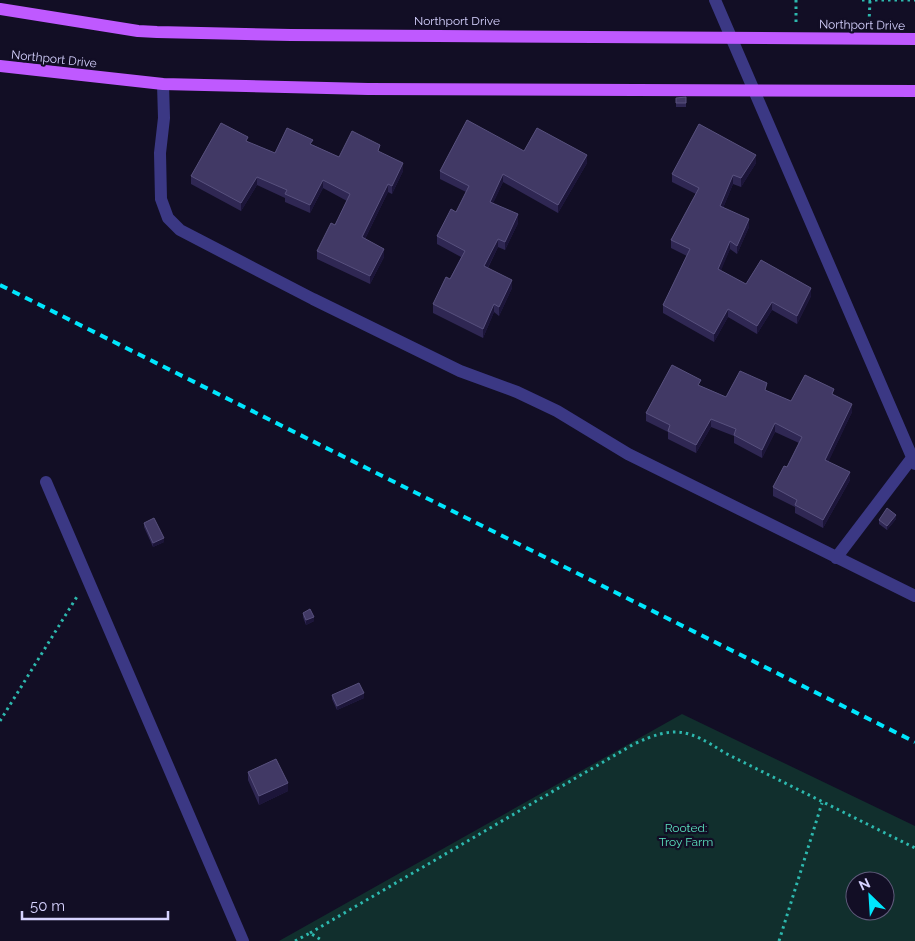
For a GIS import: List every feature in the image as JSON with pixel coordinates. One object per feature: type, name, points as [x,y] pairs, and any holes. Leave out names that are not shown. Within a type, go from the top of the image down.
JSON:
[{"type":"main road","name":"Northport Drive","points":[[0,9],[138,31],[157,32],[291,35],[915,39]]},
{"type":"main road","name":"Northport Drive","points":[[0,66],[163,84],[368,89],[915,91]]},
{"type":"street","points":[[716,0],[914,461],[836,558]]},
{"type":"street","points":[[163,84],[161,199],[168,218],[180,230],[460,371],[517,392],[557,411],[628,454],[915,596]]},
{"type":"street","points":[[46,482],[243,941]]},
{"type":"path","points":[[796,0],[796,22]]},
{"type":"path","points":[[862,0],[915,0]]},
{"type":"path","points":[[869,23],[870,0]]},
{"type":"path","points":[[0,720],[88,579]]},
{"type":"path","points":[[295,941],[634,744],[656,734],[689,733],[700,737],[725,753],[915,848]]},
{"type":"path","points":[[779,941],[822,803]]},
{"type":"path","points":[[310,933],[323,941]]},
{"type":"green space","name":"Rooted: Troy Farm","points":[[682,714],[915,826],[915,941],[279,941]]},
{"type":"building","points":[[686,97],[686,103],[676,103],[676,98]]},
{"type":"building","points":[[467,120],[524,151],[537,128],[587,155],[558,205],[503,174],[490,202],[518,214],[505,242],[498,239],[484,266],[512,280],[499,307],[494,304],[483,329],[433,304],[446,277],[450,279],[465,251],[437,236],[451,209],[456,212],[469,186],[440,171]]},
{"type":"building","points":[[221,123],[248,137],[246,141],[275,153],[287,128],[313,140],[310,144],[339,157],[352,131],[380,145],[378,151],[403,163],[392,186],[388,184],[362,237],[384,249],[370,276],[317,251],[331,223],[335,225],[350,194],[323,180],[310,205],[285,194],[287,190],[257,177],[241,203],[191,176]]},
{"type":"building","points":[[699,124],[756,155],[741,178],[733,175],[720,206],[749,219],[737,246],[730,241],[718,269],[746,284],[761,260],[811,288],[797,316],[772,302],[757,326],[728,309],[714,334],[663,305],[690,249],[671,240],[699,188],[672,174]]},
{"type":"building","points":[[672,365],[701,380],[698,385],[726,397],[740,371],[767,383],[765,390],[791,401],[805,375],[834,389],[832,394],[852,404],[825,460],[850,472],[823,520],[795,505],[797,500],[773,487],[784,466],[787,467],[802,437],[775,423],[762,450],[734,435],[736,429],[711,419],[696,445],[668,431],[670,425],[646,413]]},
{"type":"building","points":[[887,508],[896,515],[887,526],[879,520]]},
{"type":"building","points":[[154,518],[164,538],[153,543],[144,523]]},
{"type":"building","points":[[310,609],[314,617],[306,620],[303,613]]},
{"type":"building","points":[[359,683],[364,693],[337,706],[332,695]]},
{"type":"building","points":[[276,759],[288,783],[259,796],[248,772]]},
{"type":"railway","points":[[0,285],[915,742]]}]
